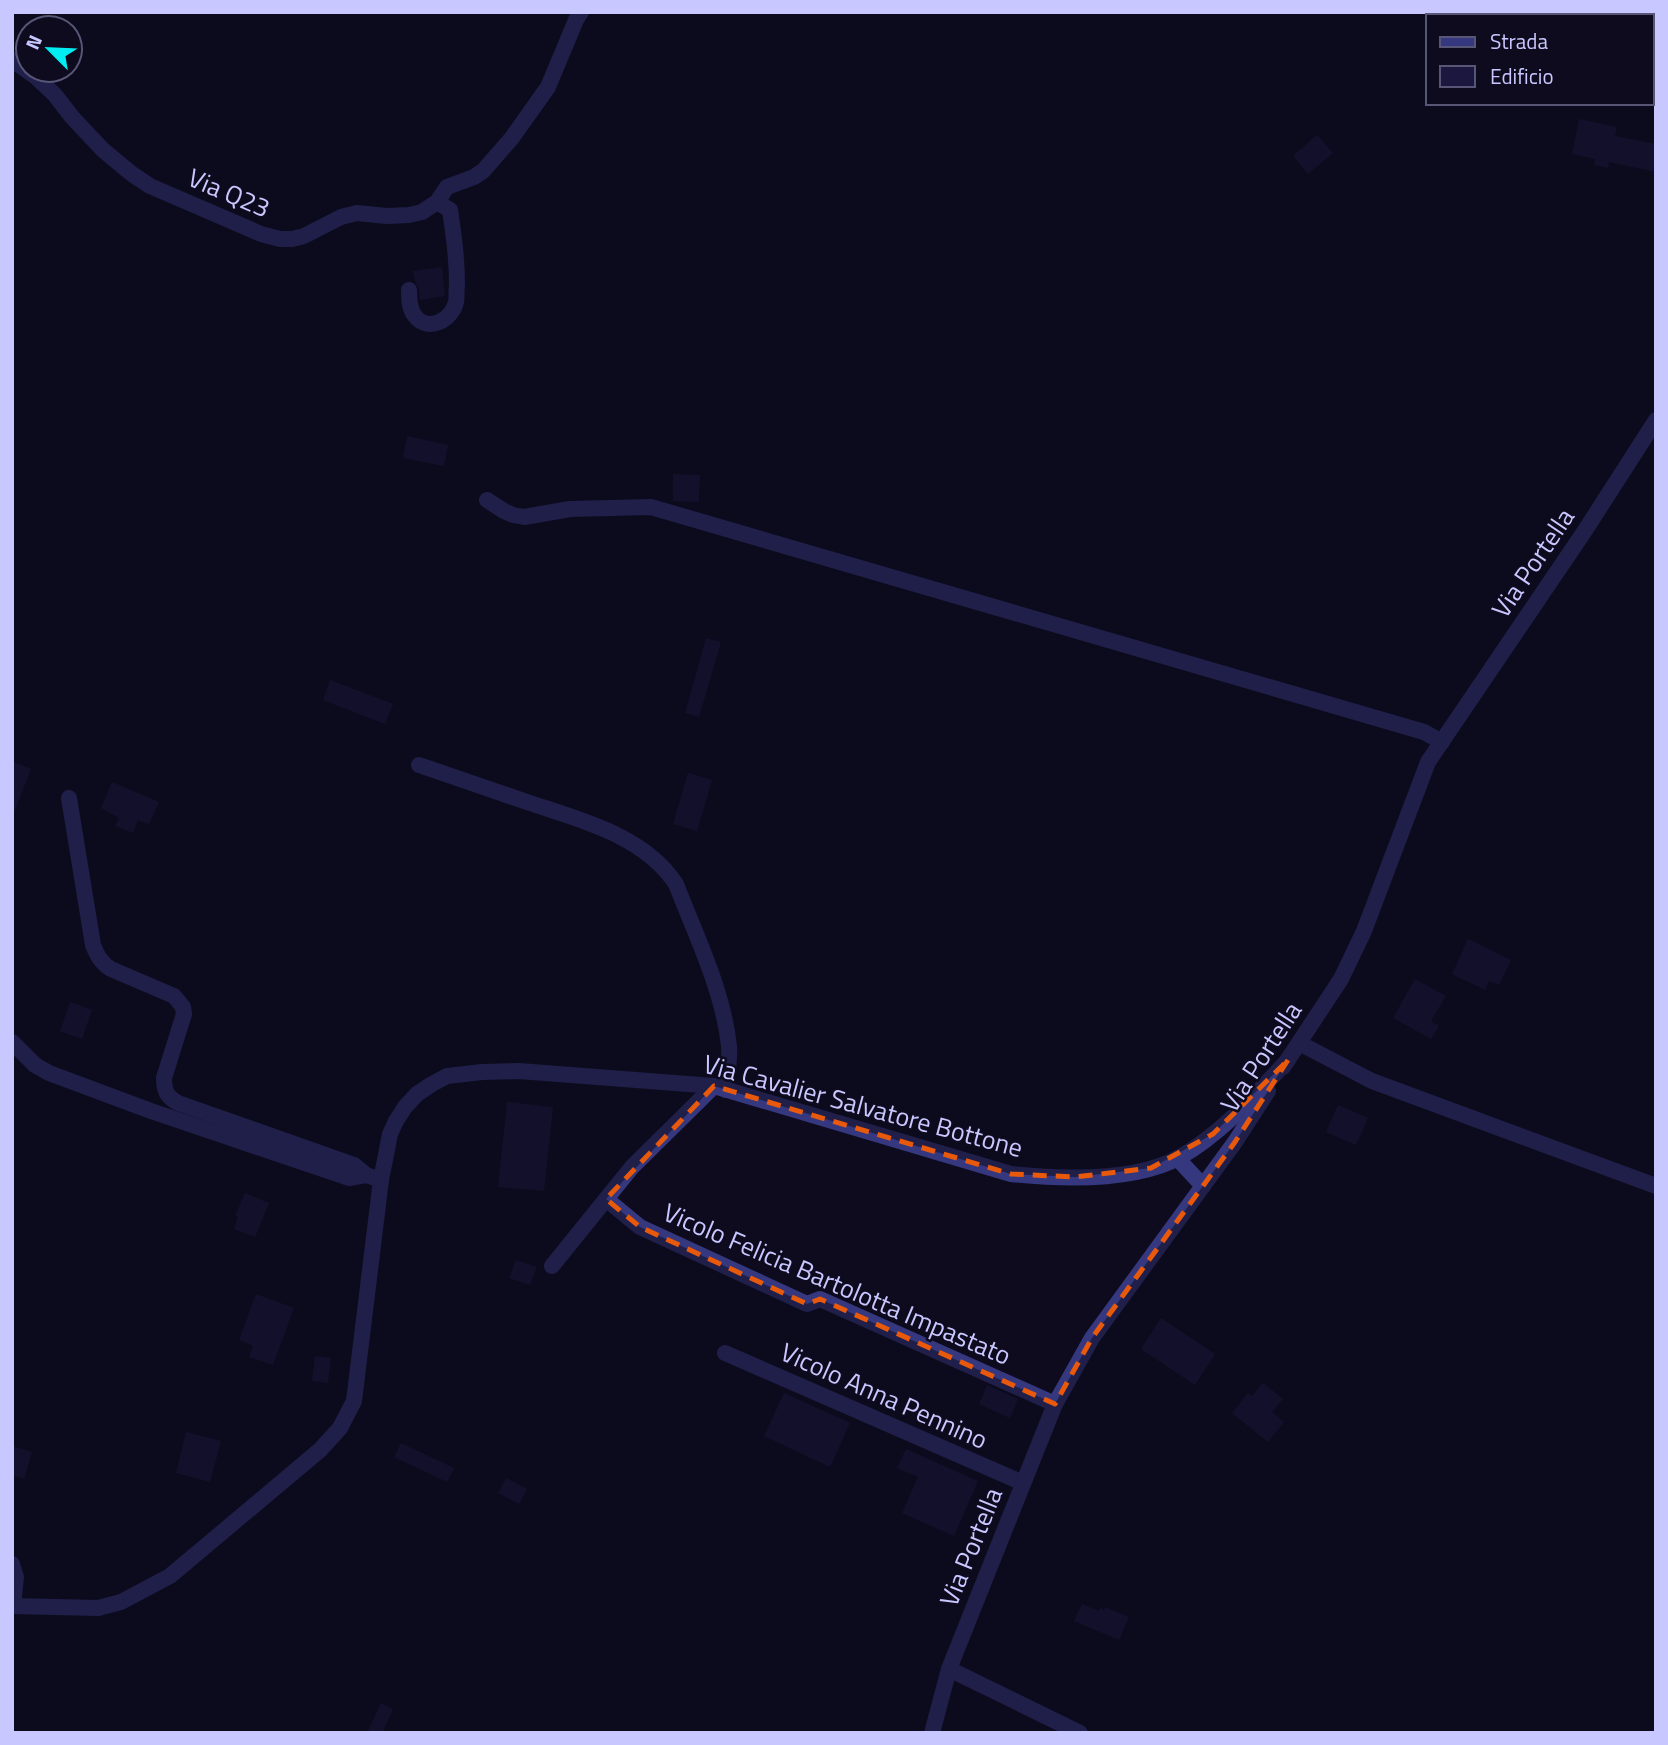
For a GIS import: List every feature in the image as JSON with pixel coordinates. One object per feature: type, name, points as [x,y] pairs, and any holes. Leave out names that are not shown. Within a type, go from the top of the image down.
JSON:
[{"type":"street","name":"Via Q23","points":[[12,60],[55,95],[103,150],[132,174],[162,191],[261,234],[292,239],[304,236],[341,217],[357,213],[387,216],[422,212],[437,202],[447,187],[483,171],[511,139],[548,87],[581,12]]},
{"type":"street","points":[[409,289],[413,314],[420,321],[429,324],[442,322],[451,314],[456,302],[457,259],[450,210],[437,202]]},
{"type":"street","name":"Via Portella","points":[[932,1733],[949,1669],[1055,1404],[1093,1338],[1235,1142],[1341,979],[1364,931],[1428,762],[1586,529],[1656,419]]},
{"type":"street","points":[[487,499],[504,511],[524,517],[570,509],[651,507],[1410,728],[1441,742]]},
{"type":"street","points":[[419,765],[591,824],[623,838],[655,859],[667,870],[676,884],[719,996],[729,1049],[720,1088],[632,1167],[552,1266]]},
{"type":"street","points":[[69,798],[96,953],[111,969],[174,996],[183,1007],[184,1014],[164,1078],[167,1095],[178,1103],[354,1165],[373,1178]]},
{"type":"street","points":[[12,1042],[35,1065],[49,1073],[138,1107],[349,1178],[373,1178]]},
{"type":"street","points":[[1299,1043],[1372,1081],[1656,1186]]},
{"type":"street","name":"Via Cavalier Salvatore Bottone","points":[[12,1605],[98,1608],[121,1602],[145,1590],[170,1576],[199,1553],[320,1450],[340,1428],[354,1401],[373,1178],[390,1134],[405,1107],[416,1094],[447,1076],[519,1071],[720,1088],[1011,1174],[1043,1177],[1101,1176],[1152,1168],[1177,1158],[1213,1134],[1287,1060]]},
{"type":"street","points":[[1177,1158],[1203,1186]]},
{"type":"street","name":"Vicolo Felicia Bartolotta Impastato","points":[[606,1199],[640,1227],[795,1299],[807,1304],[820,1299],[1055,1404]]},
{"type":"street","name":"Vicolo Anna Pennino","points":[[725,1353],[1023,1483]]},
{"type":"street","points":[[12,1564],[16,1577],[12,1605]]},
{"type":"street","points":[[949,1669],[1080,1733]]},
{"type":"highlighted area","points":[[1288,1060],[1235,1142],[1092,1338],[1055,1404],[820,1299],[807,1304],[640,1227],[606,1199],[714,1086],[1011,1174],[1075,1177],[1151,1168],[1213,1134]]},
{"type":"building","points":[[1579,119],[1617,127],[1615,136],[1656,144],[1656,172],[1609,162],[1608,168],[1594,165],[1595,159],[1572,154]]},
{"type":"building","points":[[1317,135],[1333,153],[1308,174],[1293,156]]},
{"type":"building","points":[[442,267],[445,296],[420,300],[413,271]]},
{"type":"building","points":[[407,436],[448,445],[444,466],[403,458]]},
{"type":"building","points":[[673,474],[700,475],[699,502],[673,501]]},
{"type":"building","points":[[706,638],[721,642],[699,717],[685,713]]},
{"type":"building","points":[[330,680],[393,704],[385,724],[323,700]]},
{"type":"building","points":[[12,761],[31,769],[13,815],[12,815]]},
{"type":"building","points":[[688,773],[712,780],[697,831],[673,824]]},
{"type":"building","points":[[112,782],[159,802],[149,824],[138,820],[133,833],[115,826],[119,818],[101,808]]},
{"type":"building","points":[[1468,939],[1511,960],[1499,985],[1489,981],[1485,990],[1452,974]]},
{"type":"building","points":[[1415,979],[1446,996],[1431,1021],[1439,1026],[1431,1039],[1393,1018]]},
{"type":"building","points":[[70,1002],[92,1010],[82,1039],[60,1031]]},
{"type":"building","points":[[507,1102],[553,1107],[544,1191],[498,1187]]},
{"type":"building","points":[[1338,1105],[1368,1118],[1356,1145],[1326,1132]]},
{"type":"building","points":[[245,1193],[269,1203],[255,1237],[234,1229],[238,1217],[235,1216]]},
{"type":"building","points":[[516,1260],[537,1267],[530,1285],[509,1278]]},
{"type":"building","points":[[256,1294],[294,1308],[273,1365],[249,1357],[253,1346],[239,1340]]},
{"type":"building","points":[[1161,1318],[1215,1354],[1195,1385],[1141,1349]]},
{"type":"building","points":[[315,1356],[331,1358],[328,1383],[312,1381]]},
{"type":"building","points":[[1263,1383],[1283,1399],[1272,1412],[1284,1422],[1268,1442],[1232,1413],[1248,1393],[1252,1396]]},
{"type":"building","points":[[987,1385],[1018,1399],[1010,1418],[979,1404]]},
{"type":"building","points":[[784,1393],[850,1423],[830,1467],[764,1436]]},
{"type":"building","points":[[186,1432],[221,1441],[210,1482],[176,1473]]},
{"type":"building","points":[[401,1443],[454,1468],[447,1482],[394,1457]]},
{"type":"building","points":[[12,1446],[32,1452],[24,1479],[12,1475]]},
{"type":"building","points":[[906,1449],[978,1481],[954,1536],[902,1513],[918,1477],[897,1468]]},
{"type":"building","points":[[506,1478],[527,1489],[519,1504],[498,1493]]},
{"type":"building","points":[[1082,1604],[1099,1611],[1105,1607],[1129,1617],[1119,1640],[1074,1621]]},
{"type":"building","points":[[381,1703],[393,1709],[382,1733],[367,1733]]}]
